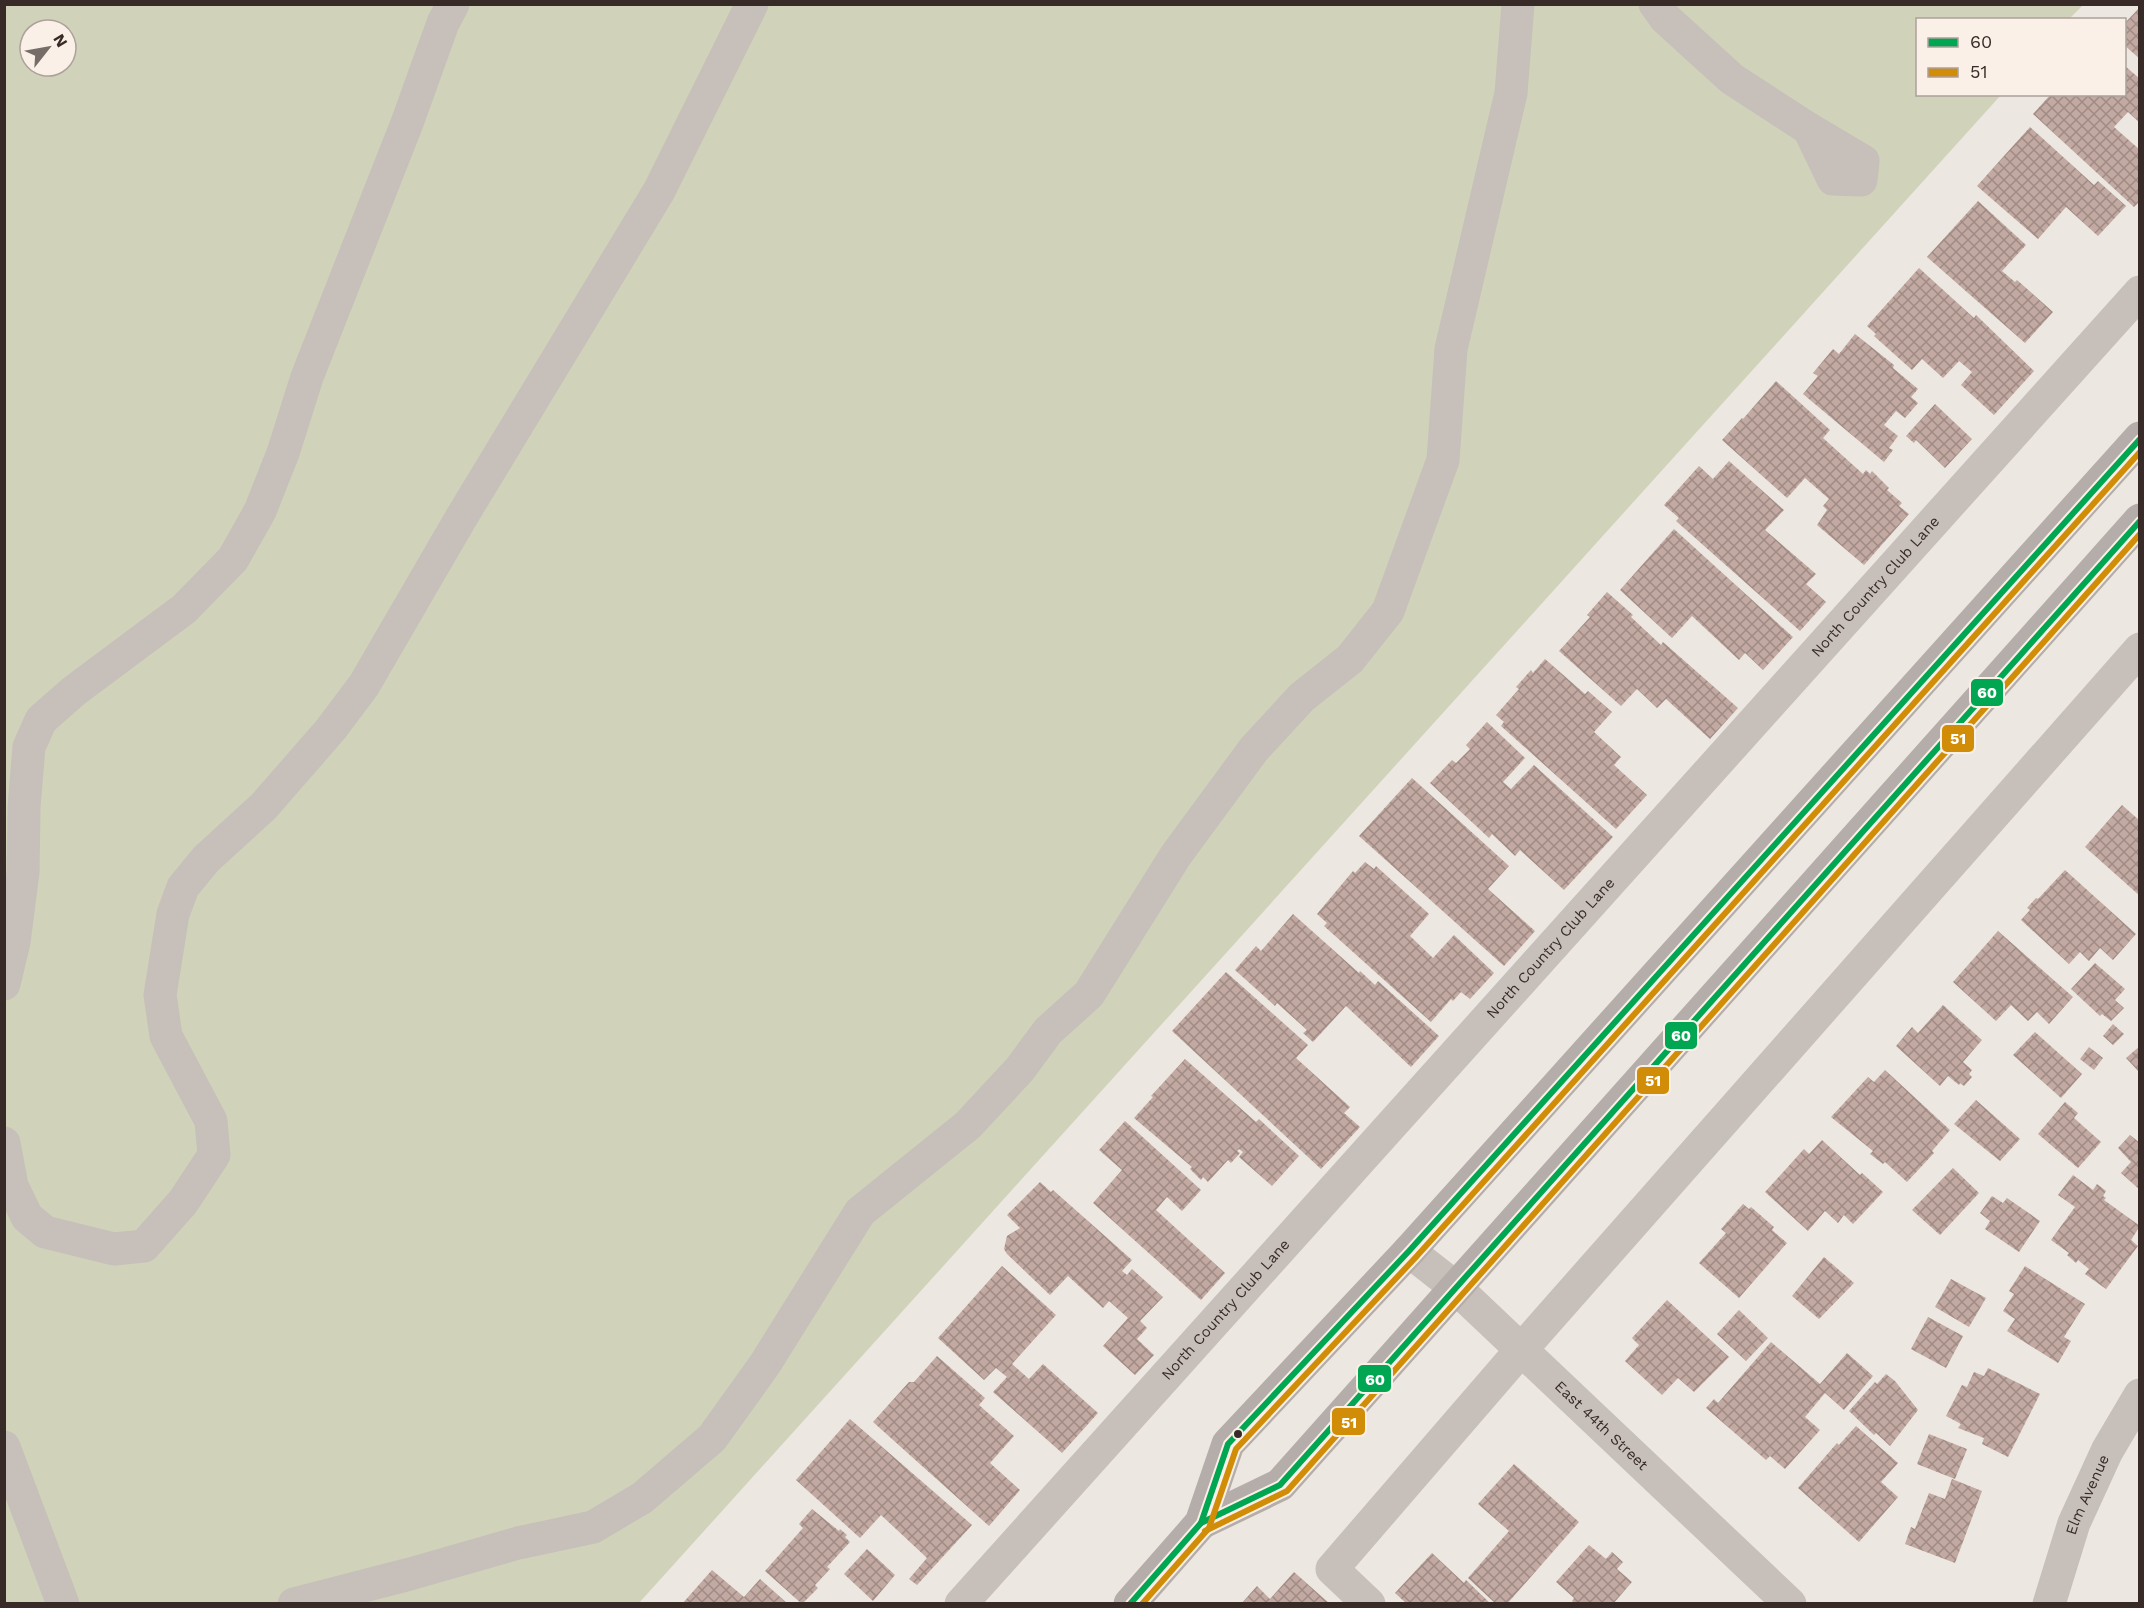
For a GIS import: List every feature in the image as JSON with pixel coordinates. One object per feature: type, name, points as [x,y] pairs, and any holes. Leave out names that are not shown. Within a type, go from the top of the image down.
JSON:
[{"type":"main road","points":[[1130,1604],[1201,1523],[1228,1444],[1409,1251],[2139,438]]},
{"type":"main road","points":[[1201,1523],[1280,1485],[2139,520]]},
{"type":"street","points":[[4,984],[14,942],[22,872],[29,747],[41,720],[74,691],[184,609],[233,559],[264,502],[283,453],[307,377],[407,123],[443,23],[453,4]]},
{"type":"street","points":[[4,1143],[12,1186],[27,1217],[45,1232],[114,1249],[144,1246],[183,1202],[214,1155],[211,1121],[166,1036],[159,996],[173,914],[183,887],[206,859],[264,806],[331,729],[364,685],[461,518],[659,191],[752,4]]},
{"type":"street","points":[[294,1604],[518,1543],[593,1527],[642,1498],[712,1438],[765,1364],[860,1212],[968,1125],[1020,1069],[1048,1031],[1089,994],[1176,855],[1254,749],[1302,697],[1350,659],[1388,611],[1443,460],[1451,349],[1511,93],[1518,4]]},
{"type":"street","points":[[1655,4],[1665,18],[1732,79],[1809,129]]},
{"type":"street","name":"North Country Club Lane","points":[[961,1604],[2139,292]]},
{"type":"street","points":[[1369,1604],[1332,1569],[1521,1350],[2139,649]]},
{"type":"street","name":"East 44th Street","points":[[1409,1251],[1455,1287],[1790,1604]]},
{"type":"street","name":"Elm Avenue","points":[[2049,1604],[2074,1523],[2107,1451],[2139,1395]]},
{"type":"street","points":[[4,1446],[63,1604]]},
{"type":"green space","points":[[5,5],[2083,5],[2070,18],[1916,18],[1916,96],[2000,96],[639,1603],[5,1604]]},
{"type":"building","points":[[2140,7],[2140,59],[2126,47],[2126,22]]},
{"type":"building","points":[[2126,67],[2140,79],[2140,123],[2128,112],[2114,127],[2140,150],[2140,201],[2134,207],[2033,114],[2049,96],[2126,96]]},
{"type":"building","points":[[2030,127],[2094,185],[2098,181],[2126,206],[2098,236],[2066,207],[2038,239],[1977,186]]},
{"type":"building","points":[[1978,201],[2026,245],[2002,271],[2015,282],[2017,280],[2053,312],[2025,343],[1927,257]]},
{"type":"building","points":[[1919,268],[1974,318],[1976,315],[2034,371],[1994,415],[1961,385],[1972,372],[1959,361],[1943,378],[1922,359],[1912,370],[1874,336],[1876,334],[1867,326]]},
{"type":"building","points":[[1855,334],[1894,365],[1893,368],[1918,389],[1911,397],[1918,403],[1905,418],[1896,411],[1884,425],[1898,436],[1889,448],[1893,450],[1884,462],[1803,394],[1818,376],[1813,373],[1833,349],[1839,354]]},
{"type":"building","points":[[1776,381],[1830,430],[1823,438],[1863,474],[1866,470],[1870,474],[1872,471],[1889,488],[1887,490],[1902,503],[1899,506],[1909,514],[1864,565],[1817,525],[1827,510],[1823,506],[1829,499],[1805,478],[1787,498],[1722,440]]},
{"type":"building","points":[[1935,404],[1972,439],[1945,468],[1916,440],[1914,443],[1906,436]]},
{"type":"building","points":[[1729,461],[1784,510],[1765,530],[1816,574],[1806,584],[1826,602],[1800,631],[1676,521],[1679,518],[1664,505],[1699,466],[1713,479]]},
{"type":"building","points":[[1674,529],[1793,637],[1763,670],[1745,653],[1739,660],[1692,616],[1672,638],[1620,590]]},
{"type":"building","points":[[1607,592],[1661,645],[1663,642],[1738,708],[1710,739],[1666,699],[1657,708],[1637,689],[1621,706],[1559,651],[1590,617],[1587,615]]},
{"type":"building","points":[[1545,659],[1585,694],[1588,691],[1612,712],[1594,732],[1621,757],[1614,765],[1647,795],[1616,829],[1501,726],[1504,722],[1496,715],[1519,689],[1516,687],[1531,670],[1533,673]]},
{"type":"building","points":[[1487,722],[1525,758],[1503,782],[1511,789],[1534,765],[1613,837],[1564,890],[1520,850],[1515,856],[1492,834],[1489,838],[1430,783],[1452,760],[1456,763],[1470,749],[1466,745]]},
{"type":"building","points":[[1412,778],[1509,866],[1488,889],[1535,931],[1504,966],[1359,836]]},
{"type":"building","points":[[2122,805],[2140,821],[2140,896],[2085,847]]},
{"type":"building","points":[[1365,862],[1374,869],[1376,866],[1429,914],[1410,936],[1433,958],[1454,935],[1494,973],[1470,999],[1461,992],[1453,1001],[1451,999],[1431,1022],[1324,926],[1327,923],[1317,914],[1353,871],[1355,873]]},
{"type":"building","points":[[2065,870],[2136,934],[2113,960],[2100,948],[2089,961],[2080,952],[2069,964],[2021,920],[2030,910],[2027,908]]},
{"type":"building","points":[[1293,914],[1359,973],[1360,971],[1375,985],[1378,981],[1439,1036],[1411,1067],[1346,1006],[1313,1042],[1303,1033],[1307,1030],[1277,1003],[1275,1006],[1235,970],[1256,946],[1261,951]]},
{"type":"building","points":[[1998,931],[2073,997],[2049,1024],[2037,1012],[2028,1021],[2011,1005],[1996,1021],[1953,982]]},
{"type":"building","points":[[2095,963],[2125,989],[2115,1000],[2124,1008],[2111,1021],[2102,1014],[2100,1016],[2071,989]]},
{"type":"building","points":[[1226,972],[1308,1045],[1296,1058],[1350,1107],[1344,1113],[1360,1127],[1321,1169],[1172,1031]]},
{"type":"building","points":[[1943,1005],[1982,1040],[1963,1062],[1972,1070],[1969,1074],[1972,1077],[1964,1086],[1960,1083],[1959,1085],[1948,1076],[1940,1086],[1896,1046],[1912,1027],[1918,1033]]},
{"type":"building","points":[[2113,1024],[2124,1034],[2113,1045],[2103,1036]]},
{"type":"building","points":[[2035,1032],[2082,1074],[2061,1098],[2013,1055]]},
{"type":"building","points":[[2140,1046],[2140,1073],[2126,1058]]},
{"type":"building","points":[[2089,1047],[2103,1058],[2094,1070],[2080,1059]]},
{"type":"building","points":[[1185,1059],[1256,1122],[1259,1119],[1299,1156],[1272,1186],[1239,1157],[1243,1152],[1239,1149],[1237,1151],[1240,1153],[1231,1163],[1228,1160],[1208,1182],[1203,1177],[1201,1180],[1190,1169],[1192,1167],[1134,1118]]},
{"type":"building","points":[[1885,1070],[1950,1130],[1932,1151],[1934,1153],[1907,1182],[1885,1162],[1883,1164],[1870,1154],[1873,1151],[1831,1117],[1868,1077],[1874,1082]]},
{"type":"building","points":[[1976,1100],[2020,1139],[2000,1161],[1954,1124]]},
{"type":"building","points":[[2065,1102],[2078,1113],[2074,1118],[2101,1142],[2078,1168],[2038,1134]]},
{"type":"building","points":[[1125,1121],[1201,1190],[1182,1211],[1167,1197],[1156,1210],[1225,1273],[1201,1300],[1093,1203],[1122,1170],[1099,1150]]},
{"type":"building","points":[[2130,1135],[2140,1143],[2140,1190],[2121,1173],[2131,1162],[2118,1148]]},
{"type":"building","points":[[1822,1140],[1860,1175],[1862,1173],[1883,1192],[1853,1224],[1844,1215],[1838,1223],[1825,1211],[1808,1231],[1765,1192],[1804,1149],[1809,1154]]},
{"type":"building","points":[[1953,1168],[1979,1193],[1940,1235],[1912,1210]]},
{"type":"building","points":[[2073,1175],[2093,1190],[2097,1184],[2106,1191],[2103,1196],[2106,1198],[2104,1200],[2140,1226],[2131,1240],[2138,1246],[2106,1289],[2085,1274],[2089,1269],[2078,1260],[2076,1263],[2067,1255],[2069,1253],[2051,1240],[2075,1207],[2058,1195]]},
{"type":"building","points":[[1040,1182],[1051,1192],[1053,1190],[1132,1260],[1122,1271],[1127,1275],[1132,1269],[1163,1297],[1140,1321],[1147,1328],[1137,1339],[1154,1355],[1135,1375],[1103,1346],[1128,1318],[1109,1301],[1103,1308],[1068,1276],[1050,1295],[1004,1249],[1007,1236],[1020,1228],[1007,1215]]},
{"type":"building","points":[[1992,1196],[2003,1203],[2007,1198],[2040,1221],[2019,1252],[1985,1229],[1990,1221],[1980,1213]]},
{"type":"building","points":[[1743,1204],[1749,1209],[1751,1207],[1774,1227],[1772,1230],[1787,1243],[1739,1298],[1699,1263],[1726,1233],[1721,1229]]},
{"type":"building","points":[[1824,1257],[1854,1283],[1819,1319],[1792,1296]]},
{"type":"building","points":[[1002,1266],[1056,1315],[1012,1364],[1029,1379],[1043,1364],[1098,1413],[1062,1453],[993,1392],[1007,1377],[996,1368],[984,1380],[938,1338]]},
{"type":"building","points":[[2025,1266],[2085,1304],[2064,1337],[2071,1341],[2058,1363],[2007,1331],[2015,1319],[2003,1311],[2014,1294],[2009,1291]]},
{"type":"building","points":[[1951,1279],[1986,1298],[1969,1327],[1935,1307]]},
{"type":"building","points":[[1667,1300],[1729,1357],[1694,1392],[1678,1378],[1662,1395],[1625,1361],[1639,1345],[1632,1338]]},
{"type":"building","points":[[1739,1310],[1768,1338],[1746,1361],[1717,1334]]},
{"type":"building","points":[[1928,1317],[1963,1336],[1946,1368],[1911,1349]]},
{"type":"building","points":[[1771,1342],[1820,1384],[1847,1353],[1873,1376],[1844,1410],[1825,1393],[1805,1417],[1820,1430],[1785,1469],[1770,1456],[1766,1460],[1706,1408],[1714,1399],[1718,1403]]},
{"type":"building","points":[[937,1356],[985,1398],[979,1405],[1014,1436],[990,1463],[1020,1490],[989,1526],[873,1422],[909,1382],[914,1382]]},
{"type":"building","points":[[1988,1368],[2040,1394],[2008,1457],[1982,1444],[1984,1438],[1958,1428],[1961,1424],[1946,1416],[1962,1385],[1967,1387],[1974,1372],[1984,1376]]},
{"type":"building","points":[[1886,1374],[1895,1381],[1918,1410],[1890,1446],[1876,1433],[1874,1435],[1849,1411],[1875,1382],[1877,1384]]},
{"type":"building","points":[[850,1419],[972,1525],[917,1585],[909,1579],[927,1558],[881,1515],[860,1538],[796,1480]]},
{"type":"building","points":[[1856,1426],[1898,1463],[1881,1482],[1898,1497],[1859,1542],[1798,1488],[1837,1443],[1839,1445]]},
{"type":"building","points":[[1929,1434],[1967,1449],[1955,1479],[1917,1464]]},
{"type":"building","points":[[1514,1464],[1579,1522],[1507,1604],[1496,1604],[1468,1578],[1509,1531],[1478,1504]]},
{"type":"building","points":[[1952,1479],[1982,1491],[1955,1563],[1905,1544],[1911,1527],[1915,1529],[1929,1493],[1945,1499]]},
{"type":"building","points":[[812,1509],[847,1535],[845,1537],[850,1542],[827,1567],[830,1569],[815,1585],[818,1588],[802,1604],[765,1571],[803,1528],[799,1524]]},
{"type":"building","points":[[1589,1545],[1606,1559],[1612,1552],[1623,1562],[1617,1569],[1632,1582],[1613,1604],[1575,1604],[1572,1601],[1574,1598],[1556,1582]]},
{"type":"building","points":[[867,1549],[895,1575],[873,1601],[844,1574]]},
{"type":"building","points":[[1432,1553],[1464,1583],[1466,1580],[1491,1604],[1407,1604],[1395,1593]]},
{"type":"building","points":[[712,1570],[744,1597],[760,1579],[788,1604],[682,1604]]},
{"type":"building","points":[[1294,1572],[1330,1604],[1241,1604],[1257,1586],[1270,1599]]},
{"type":"transit line","name":"60","points":[[1130,1604],[1201,1523],[1228,1444],[1409,1251],[2140,439]]},
{"type":"transit line","name":"51","points":[[1142,1604],[1209,1528],[1236,1449],[1416,1257],[2140,452]]},
{"type":"transit line","name":"60","points":[[1201,1523],[1280,1485],[2140,521]]},
{"type":"transit line","name":"51","points":[[1205,1531],[1287,1491],[2140,534]]}]
